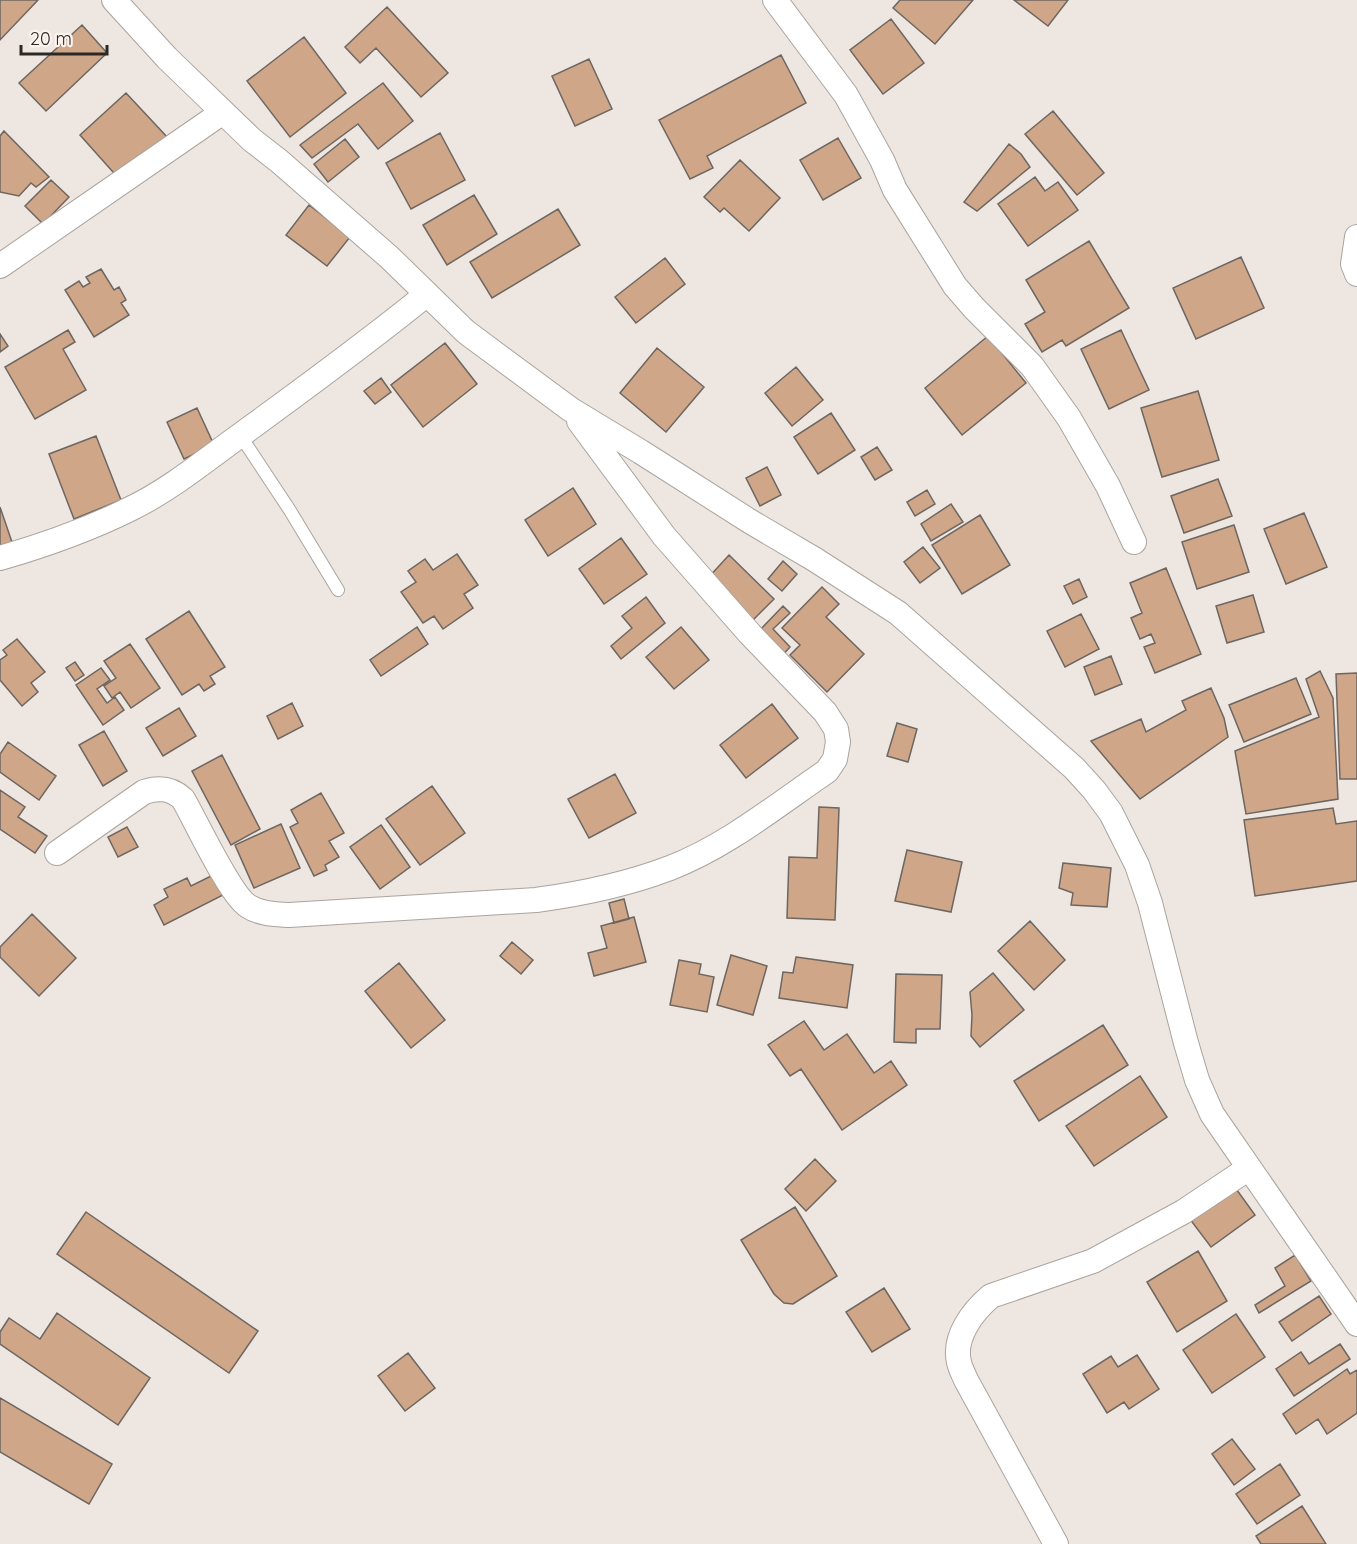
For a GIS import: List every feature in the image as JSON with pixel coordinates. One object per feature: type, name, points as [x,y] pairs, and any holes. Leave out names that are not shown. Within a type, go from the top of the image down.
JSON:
[{"type":"street","points":[[775,0],[846,95],[882,160],[895,190],[955,286],[988,323],[1032,366],[1059,402],[1090,451],[1134,542]]},
{"type":"street","points":[[118,1],[167,58],[252,140],[389,257],[465,332],[570,409],[898,613],[945,653],[971,680],[1057,752],[1094,790],[1111,813],[1127,842],[1147,893],[1186,1043],[1197,1080],[1212,1114],[1357,1324]]},
{"type":"street","points":[[0,266],[223,112]]},
{"type":"street","points":[[1357,237],[1353,264],[1357,274]]},
{"type":"street","points":[[0,558],[87,529],[134,507],[240,435],[368,342],[428,294]]},
{"type":"street","points":[[57,853],[144,792],[163,788],[177,793],[183,799],[238,897],[256,910],[289,915],[536,900],[562,897],[633,880],[671,868],[705,852],[738,832],[827,771],[835,759],[838,742],[836,729],[825,712],[750,634],[664,536],[570,409]]},
{"type":"street","points":[[1056,1544],[958,1362],[959,1346],[965,1327],[977,1307],[991,1296],[1093,1261],[1183,1212],[1248,1168]]},
{"type":"lane","points":[[240,435],[289,509],[338,590]]},
{"type":"building","points":[[0,0],[38,0],[0,40]]},
{"type":"building","points":[[900,0],[973,0],[935,44],[893,8]]},
{"type":"building","points":[[1014,0],[1068,0],[1048,26]]},
{"type":"building","points":[[387,7],[448,73],[421,97],[376,48],[360,63],[345,47]]},
{"type":"building","points":[[891,19],[924,63],[883,94],[850,50]]},
{"type":"building","points":[[82,25],[107,53],[46,111],[19,83]]},
{"type":"building","points":[[304,37],[346,93],[290,137],[247,81]]},
{"type":"building","points":[[781,55],[806,103],[707,156],[713,168],[690,179],[659,120]]},
{"type":"building","points":[[589,59],[612,109],[575,126],[552,76]]},
{"type":"building","points":[[383,83],[413,121],[378,149],[358,124],[312,158],[300,145]]},
{"type":"building","points":[[126,93],[168,138],[121,181],[80,135]]},
{"type":"building","points":[[1053,111],[1104,173],[1077,195],[1025,134]]},
{"type":"building","points":[[4,131],[49,177],[36,187],[31,183],[19,196],[0,192],[0,136]]},
{"type":"building","points":[[440,133],[465,180],[411,209],[386,163]]},
{"type":"building","points":[[838,138],[861,178],[823,200],[800,160]]},
{"type":"building","points":[[345,139],[359,157],[328,182],[314,164]]},
{"type":"building","points":[[1009,144],[1021,154],[1030,167],[977,211],[964,202]]},
{"type":"building","points":[[740,160],[780,198],[749,231],[724,208],[720,212],[704,197]]},
{"type":"building","points":[[1035,177],[1045,191],[1058,182],[1078,210],[1028,246],[998,204]]},
{"type":"building","points":[[51,180],[69,197],[43,224],[25,206]]},
{"type":"building","points":[[474,195],[497,234],[447,265],[423,225]]},
{"type":"building","points":[[309,205],[350,237],[327,266],[286,235]]},
{"type":"building","points":[[558,209],[580,245],[492,298],[470,262]]},
{"type":"building","points":[[1089,241],[1129,308],[1066,346],[1062,340],[1042,352],[1025,324],[1045,312],[1026,280]]},
{"type":"building","points":[[1241,257],[1264,308],[1196,339],[1173,288]]},
{"type":"building","points":[[665,258],[685,284],[636,323],[615,297]]},
{"type":"building","points":[[101,269],[114,290],[119,287],[126,300],[121,303],[129,315],[94,337],[65,290],[79,281],[83,287],[90,283],[86,277]]},
{"type":"building","points":[[68,330],[75,342],[63,349],[86,390],[35,419],[5,367]]},
{"type":"building","points":[[1121,330],[1149,390],[1109,409],[1081,349]]},
{"type":"building","points":[[0,334],[8,346],[0,352]]},
{"type":"building","points":[[988,336],[1026,383],[962,435],[925,388]]},
{"type":"building","points":[[445,343],[477,384],[423,427],[391,385]]},
{"type":"building","points":[[657,348],[704,387],[666,432],[620,393]]},
{"type":"building","points":[[796,367],[823,400],[792,426],[765,393]]},
{"type":"building","points":[[381,378],[391,392],[375,404],[364,391]]},
{"type":"building","points":[[1198,391],[1219,460],[1162,477],[1141,408]]},
{"type":"building","points":[[197,408],[214,445],[184,459],[167,422]]},
{"type":"building","points":[[831,413],[855,450],[818,474],[794,437]]},
{"type":"building","points":[[96,436],[121,500],[74,519],[49,454]]},
{"type":"building","points":[[877,447],[892,470],[875,480],[861,457]]},
{"type":"building","points":[[767,467],[781,495],[760,506],[746,478]]},
{"type":"building","points":[[1218,479],[1232,516],[1184,533],[1171,496]]},
{"type":"building","points":[[573,488],[596,524],[548,556],[525,520]]},
{"type":"building","points":[[927,490],[935,504],[915,516],[907,502]]},
{"type":"building","points":[[951,504],[963,522],[931,541],[921,524]]},
{"type":"building","points":[[0,507],[14,548],[0,553]]},
{"type":"building","points":[[1304,513],[1327,567],[1286,584],[1264,529]]},
{"type":"building","points":[[980,515],[1010,565],[962,594],[932,545]]},
{"type":"building","points":[[1234,525],[1249,572],[1197,589],[1182,542]]},
{"type":"building","points":[[621,538],[647,574],[604,604],[579,569]]},
{"type":"building","points":[[923,547],[940,568],[920,583],[904,562]]},
{"type":"building","points":[[457,554],[478,585],[464,594],[473,608],[443,629],[434,616],[423,623],[401,592],[416,582],[408,571],[425,559],[433,570]]},
{"type":"building","points":[[729,555],[774,599],[752,621],[708,578]]},
{"type":"building","points":[[783,561],[797,574],[782,591],[768,579]]},
{"type":"building","points":[[1166,568],[1201,654],[1155,673],[1144,647],[1155,643],[1151,634],[1140,639],[1131,618],[1142,613],[1130,583]]},
{"type":"building","points":[[1079,579],[1087,597],[1073,604],[1064,586]]},
{"type":"building","points":[[822,587],[839,604],[826,617],[864,654],[827,692],[790,655],[800,645],[782,628]]},
{"type":"building","points":[[1253,595],[1264,632],[1227,643],[1216,606]]},
{"type":"building","points":[[646,597],[665,623],[621,659],[611,646],[632,628],[622,616]]},
{"type":"building","points":[[783,606],[790,613],[773,629],[790,647],[781,657],[757,633]]},
{"type":"building","points":[[189,611],[225,667],[210,676],[215,684],[204,691],[199,684],[182,695],[146,639]]},
{"type":"building","points":[[1081,614],[1099,649],[1065,667],[1047,631]]},
{"type":"building","points":[[417,627],[428,644],[381,676],[370,660]]},
{"type":"building","points":[[681,627],[709,660],[674,689],[646,657]]},
{"type":"building","points":[[17,639],[45,672],[31,683],[38,692],[22,706],[0,680],[0,660],[7,655],[3,650]]},
{"type":"building","points":[[130,644],[160,688],[131,708],[120,692],[112,698],[104,686],[116,678],[104,661]]},
{"type":"building","points":[[1111,656],[1122,684],[1095,695],[1084,667]]},
{"type":"building","points":[[75,662],[84,675],[75,681],[66,668]]},
{"type":"building","points":[[101,668],[110,680],[97,689],[107,703],[115,697],[124,710],[103,725],[76,685]]},
{"type":"building","points":[[1320,671],[1333,698],[1338,799],[1246,814],[1235,751],[1319,717],[1306,679]]},
{"type":"building","points":[[1357,673],[1357,779],[1340,779],[1336,674]]},
{"type":"building","points":[[1296,678],[1311,714],[1244,742],[1229,705]]},
{"type":"building","points":[[1211,688],[1224,718],[1228,737],[1140,799],[1091,741],[1141,719],[1146,732],[1186,710],[1182,701]]},
{"type":"building","points":[[292,703],[303,726],[278,739],[267,716]]},
{"type":"building","points":[[772,704],[798,738],[746,778],[720,745]]},
{"type":"building","points":[[179,708],[196,736],[163,756],[146,728]]},
{"type":"building","points":[[897,723],[917,729],[908,762],[887,756]]},
{"type":"building","points":[[104,731],[127,771],[103,786],[79,745]]},
{"type":"building","points":[[8,742],[56,776],[39,800],[0,772],[0,754]]},
{"type":"building","points":[[222,755],[260,829],[231,845],[192,771]]},
{"type":"building","points":[[615,774],[636,813],[589,838],[568,799]]},
{"type":"building","points":[[432,786],[465,833],[420,865],[386,819]]},
{"type":"building","points":[[0,790],[25,807],[18,817],[47,836],[35,853],[0,829]]},
{"type":"building","points":[[321,793],[344,833],[329,841],[339,857],[325,865],[327,870],[314,876],[290,827],[298,823],[291,810]]},
{"type":"building","points":[[819,807],[839,808],[835,920],[787,918],[789,857],[817,858]]},
{"type":"building","points":[[1333,808],[1336,824],[1357,821],[1357,881],[1255,896],[1244,820]]},
{"type":"building","points":[[281,824],[300,868],[254,888],[235,845]]},
{"type":"building","points":[[381,825],[410,867],[380,889],[350,847]]},
{"type":"building","points":[[127,827],[138,847],[118,857],[108,837]]},
{"type":"building","points":[[907,850],[962,862],[951,912],[895,901]]},
{"type":"building","points":[[1063,863],[1111,868],[1107,907],[1071,905],[1073,893],[1059,888]]},
{"type":"building","points":[[213,875],[223,895],[164,925],[154,905],[168,897],[164,889],[187,878],[191,886]]},
{"type":"building","points":[[624,899],[629,919],[614,923],[609,903]]},
{"type":"building","points":[[32,914],[76,958],[39,996],[0,957],[0,947]]},
{"type":"building","points":[[634,917],[646,962],[594,976],[588,953],[607,948],[601,926]]},
{"type":"building","points":[[1030,921],[1065,960],[1034,990],[998,951]]},
{"type":"building","points":[[512,942],[533,960],[521,974],[500,956]]},
{"type":"building","points":[[731,955],[767,966],[753,1015],[717,1005]]},
{"type":"building","points":[[796,957],[853,965],[847,1008],[779,998],[783,972],[793,973]]},
{"type":"building","points":[[679,960],[701,964],[699,974],[714,977],[707,1012],[670,1005]]},
{"type":"building","points":[[399,963],[445,1020],[411,1048],[365,991]]},
{"type":"building","points":[[993,973],[1024,1010],[980,1047],[971,1036],[970,992]]},
{"type":"building","points":[[896,974],[942,975],[940,1029],[916,1029],[916,1043],[894,1042]]},
{"type":"building","points":[[804,1021],[824,1050],[847,1034],[874,1073],[891,1061],[907,1085],[842,1130],[801,1069],[790,1076],[768,1045]]},
{"type":"building","points":[[1103,1025],[1128,1065],[1039,1121],[1014,1081]]},
{"type":"building","points":[[1140,1076],[1167,1117],[1094,1166],[1066,1126]]},
{"type":"building","points":[[815,1159],[836,1181],[806,1211],[785,1189]]},
{"type":"building","points":[[1234,1186],[1255,1215],[1211,1247],[1189,1218]]},
{"type":"building","points":[[795,1207],[837,1276],[793,1304],[784,1303],[774,1294],[741,1240]]},
{"type":"building","points":[[86,1212],[258,1331],[229,1373],[57,1254]]},
{"type":"building","points":[[1198,1251],[1227,1301],[1177,1332],[1147,1282]]},
{"type":"building","points":[[1295,1255],[1311,1281],[1259,1313],[1255,1305],[1285,1286],[1275,1268]]},
{"type":"building","points":[[884,1288],[910,1329],[872,1352],[846,1312]]},
{"type":"building","points":[[1319,1296],[1331,1314],[1292,1341],[1279,1322]]},
{"type":"building","points":[[57,1313],[150,1378],[118,1425],[0,1344],[0,1332],[9,1318],[40,1339]]},
{"type":"building","points":[[1236,1314],[1265,1357],[1212,1393],[1183,1350]]},
{"type":"building","points":[[1340,1344],[1350,1359],[1294,1396],[1276,1369],[1301,1352],[1309,1364]]},
{"type":"building","points":[[408,1353],[435,1388],[405,1411],[378,1376]]},
{"type":"building","points":[[1137,1355],[1159,1389],[1129,1409],[1124,1402],[1107,1413],[1083,1374],[1111,1356],[1118,1367]]},
{"type":"building","points":[[1347,1369],[1350,1374],[1357,1370],[1357,1413],[1327,1434],[1318,1419],[1296,1434],[1283,1414]]},
{"type":"building","points":[[0,1398],[112,1464],[89,1504],[0,1452]]},
{"type":"building","points":[[1232,1439],[1255,1469],[1234,1485],[1212,1454]]},
{"type":"building","points":[[1280,1464],[1300,1495],[1257,1524],[1236,1494]]},
{"type":"building","points":[[1302,1506],[1326,1544],[1261,1544],[1256,1536]]}]
